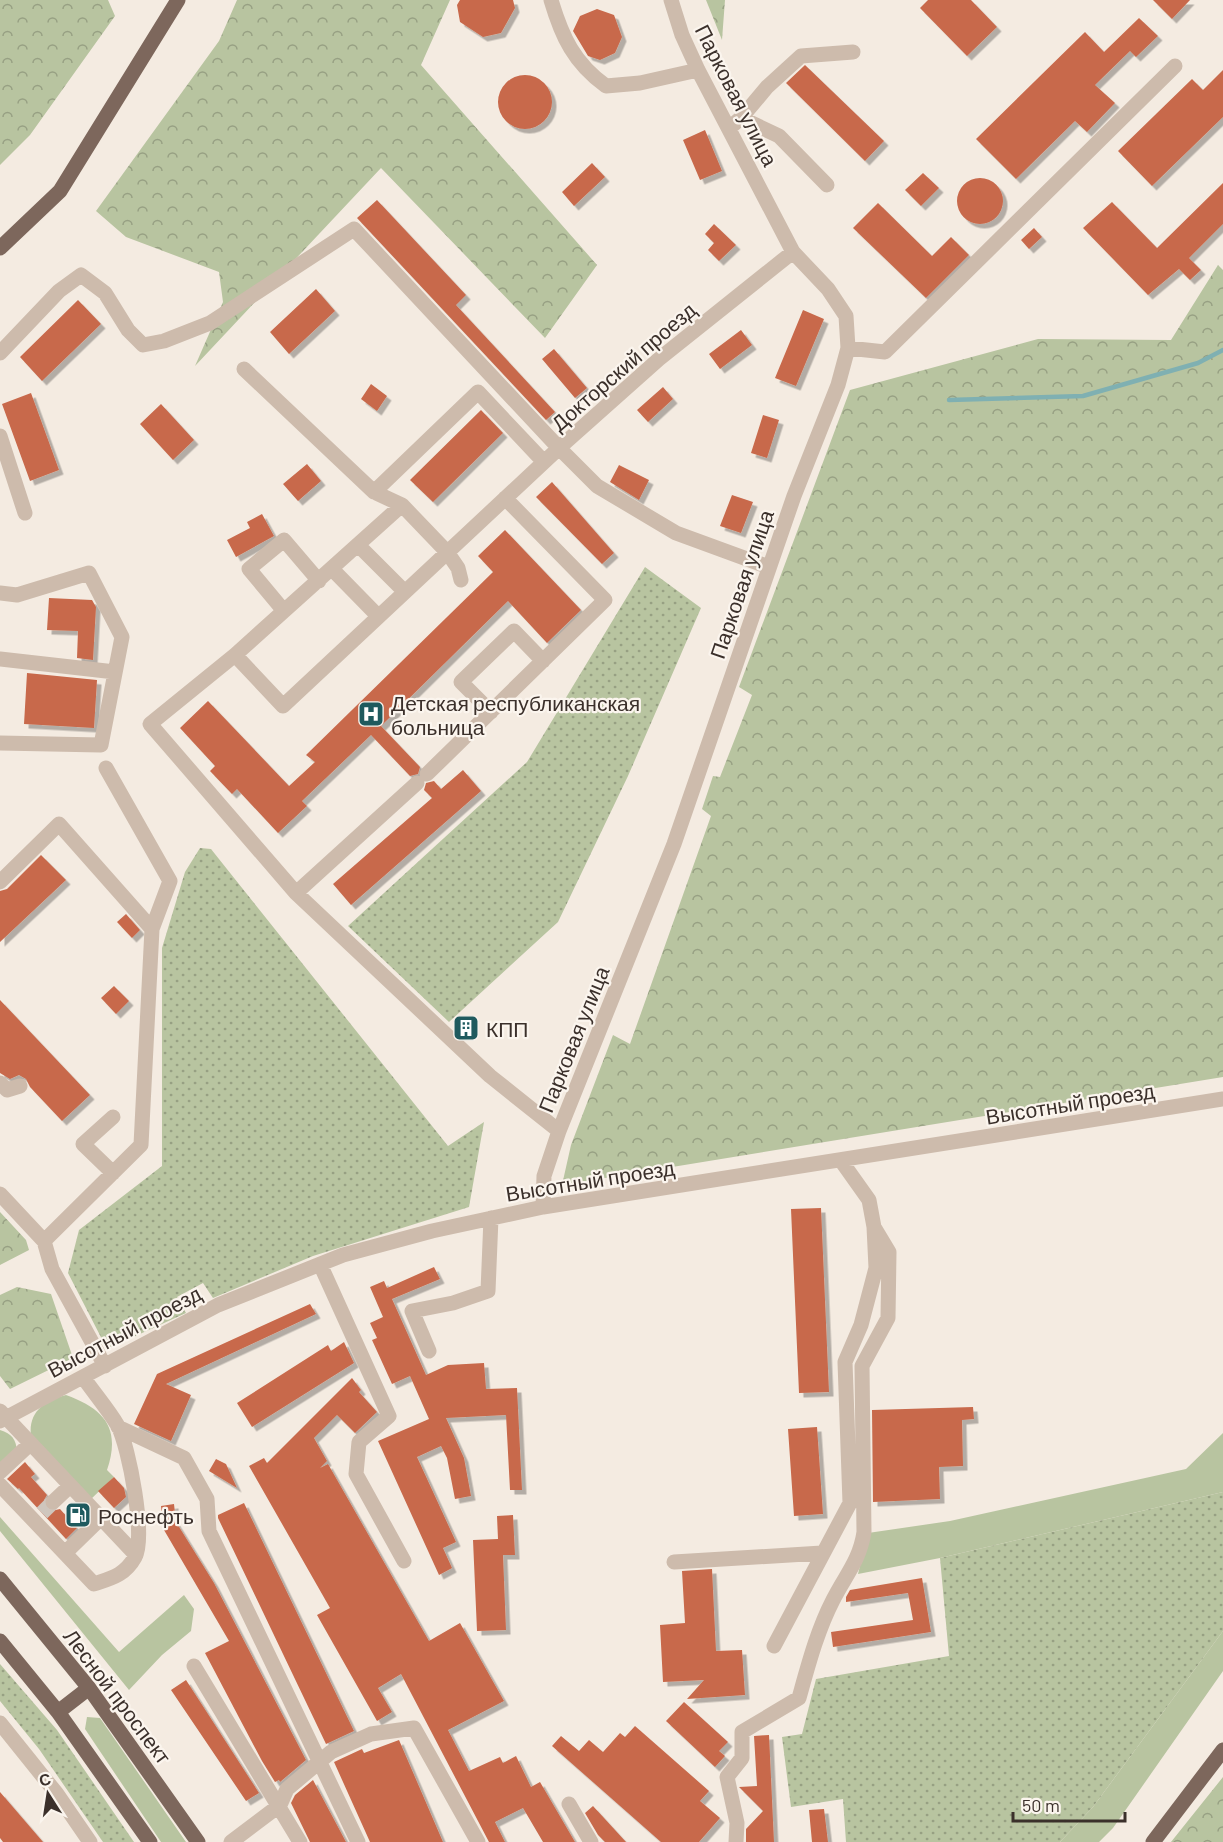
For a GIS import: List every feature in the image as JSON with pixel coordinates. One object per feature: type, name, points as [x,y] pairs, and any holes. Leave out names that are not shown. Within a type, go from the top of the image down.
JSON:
[{"type":"main road","points":[[0,248],[60,191],[178,0]]},
{"type":"main road","name":"Лесной проспект","points":[[0,1578],[89,1688],[198,1842]]},
{"type":"main road","points":[[0,1641],[58,1712],[150,1842]]},
{"type":"main road","points":[[58,1712],[89,1688]]},
{"type":"main road","points":[[1153,1842],[1223,1750]]},
{"type":"street","points":[[550,0],[568,47],[585,71],[606,86],[640,83],[698,70]]},
{"type":"street","name":"Парковая улица","points":[[543,1207],[544,1176],[558,1131],[674,844],[769,567],[838,385],[848,348],[846,316],[828,290],[793,252],[735,123],[698,70],[682,35],[671,0]]},
{"type":"street","points":[[827,185],[779,136],[735,123],[767,87],[801,56],[853,52]]},
{"type":"street","points":[[848,348],[885,352],[1175,66]]},
{"type":"street","points":[[0,353],[59,291],[81,275],[105,293],[128,330],[143,345],[164,341],[210,322],[354,229],[559,448],[283,706],[235,655]]},
{"type":"street","name":"Докторский проезд","points":[[769,567],[676,532],[597,486],[559,448],[659,359],[793,252]]},
{"type":"street","points":[[244,369],[374,492],[402,505],[447,552],[458,568],[461,580]]},
{"type":"street","points":[[374,492],[478,392],[544,462]]},
{"type":"street","points":[[0,436],[25,513]]},
{"type":"street","points":[[297,893],[422,779],[605,600],[505,498]]},
{"type":"street","points":[[402,505],[235,655],[150,724],[297,893],[490,1076],[558,1131]]},
{"type":"street","points":[[284,611],[249,569],[284,540],[319,581]]},
{"type":"street","points":[[359,546],[405,592]]},
{"type":"street","points":[[332,569],[378,616]]},
{"type":"street","points":[[0,593],[17,595],[89,573],[122,638],[101,746],[0,743]]},
{"type":"street","points":[[490,712],[461,682],[476,667],[514,631],[543,661]]},
{"type":"street","points":[[0,659],[115,672]]},
{"type":"street","points":[[44,1241],[141,1145],[152,929],[170,881],[106,768]]},
{"type":"street","points":[[0,882],[59,824],[152,929]]},
{"type":"street","points":[[0,1083],[7,1090],[20,1086]]},
{"type":"street","name":"Высотный проезд","points":[[2,1417],[105,1366],[218,1305],[343,1255],[543,1207],[842,1162],[1223,1099]]},
{"type":"street","points":[[113,1117],[83,1144],[113,1173]]},
{"type":"street","points":[[774,1646],[850,1503],[845,1362],[861,1325],[876,1268],[874,1227],[869,1200],[842,1162]]},
{"type":"street","points":[[0,1194],[44,1241],[52,1269],[105,1366]]},
{"type":"street","points":[[429,1351],[412,1311],[453,1303],[488,1291],[491,1218]]},
{"type":"street","points":[[736,1842],[737,1823],[727,1777],[742,1758],[742,1732],[799,1698],[811,1656],[832,1600],[861,1552],[864,1532],[862,1366],[888,1318],[889,1252],[874,1227]]},
{"type":"street","points":[[320,1264],[389,1416],[359,1442],[356,1474],[404,1561]]},
{"type":"street","points":[[0,1485],[43,1512],[64,1553],[94,1584],[120,1575],[136,1555],[137,1510],[130,1461],[118,1427],[83,1377]]},
{"type":"street","points":[[2,1417],[136,1555]]},
{"type":"street","points":[[118,1427],[184,1458],[207,1499],[208,1532],[321,1761],[358,1842]]},
{"type":"street","points":[[0,1472],[30,1444]]},
{"type":"street","points":[[43,1512],[70,1486]]},
{"type":"street","points":[[64,1553],[101,1518]]},
{"type":"street","points":[[674,1562],[822,1553]]},
{"type":"street","points":[[194,1666],[280,1805],[300,1842]]},
{"type":"street","points":[[0,1723],[57,1794],[90,1842]]},
{"type":"street","points":[[231,1842],[280,1805],[287,1788],[331,1752],[371,1734],[414,1728],[478,1842]]},
{"type":"street","points":[[569,1804],[591,1842]]},
{"type":"green space","points":[[0,0],[108,0],[115,16],[30,135],[0,165]]},
{"type":"green space","points":[[237,0],[450,0],[421,65],[597,265],[545,338],[381,168],[195,366],[223,302],[219,272],[126,237],[96,211],[219,41]]},
{"type":"green space","points":[[706,0],[725,0],[722,40]]},
{"type":"green space","points":[[1218,265],[1223,270],[1223,1077],[562,1185],[571,1145],[613,1035],[630,1044],[711,816],[702,809],[713,776],[720,777],[752,695],[739,687],[850,390],[1038,339],[1171,340]]},
{"type":"green space","points":[[645,567],[701,608],[628,776],[558,922],[449,1022],[348,926],[527,762]]},
{"type":"green space","points":[[200,848],[211,849],[448,1146],[484,1122],[469,1207],[313,1256],[213,1298],[203,1283],[177,1297],[186,1313],[107,1349],[68,1273],[79,1230],[162,1166],[162,948],[185,872]]},
{"type":"green space","points":[[0,1212],[26,1240],[29,1250],[0,1265]]},
{"type":"green space","points":[[17,1287],[51,1294],[73,1358],[10,1389],[0,1376],[0,1295]]},
{"type":"green space","points":[[66,1395],[100,1414],[110,1432],[111,1456],[107,1470],[114,1477],[90,1500],[31,1436],[32,1420],[40,1408],[51,1400]]},
{"type":"green space","points":[[0,1430],[13,1438],[17,1451],[0,1464]]},
{"type":"green space","points":[[1223,1433],[1223,1492],[940,1558],[858,1574],[868,1533],[950,1521],[1186,1469]]},
{"type":"green space","points":[[1223,1492],[1223,1631],[1093,1807],[1060,1842],[846,1842],[843,1799],[791,1807],[782,1737],[802,1734],[816,1679],[949,1656],[940,1558]]},
{"type":"green space","points":[[0,1517],[119,1652],[184,1595],[194,1609],[191,1631],[162,1655],[129,1690],[0,1531]]},
{"type":"green space","points":[[1223,1631],[1223,1671],[1113,1828],[1099,1842],[1060,1842],[1093,1807]]},
{"type":"green space","points":[[0,1664],[57,1730],[134,1842],[103,1842],[39,1749],[0,1701]]},
{"type":"green space","points":[[87,1717],[100,1718],[186,1842],[161,1842],[85,1729]]},
{"type":"green space","points":[[1223,1777],[1223,1842],[1171,1842]]},
{"type":"building","points":[[460,0],[513,0],[515,8],[501,33],[483,37],[460,22],[457,5]]},
{"type":"building","points":[[928,0],[971,0],[997,27],[967,56],[920,8]]},
{"type":"building","points":[[1153,0],[1190,0],[1172,19]]},
{"type":"building","points":[[597,9],[614,15],[622,37],[615,53],[600,60],[588,56],[573,31],[580,16]]},
{"type":"building","points":[[1139,18],[1158,36],[1136,57],[1130,51],[1095,85],[1115,103],[1087,132],[1075,121],[1016,179],[976,139],[1085,32],[1104,52]]},
{"type":"building","points":[[805,65],[884,141],[865,161],[786,83]]},
{"type":"building","points":[[1223,70],[1223,117],[1152,186],[1118,151],[1192,79],[1203,90]]},
{"type":"building","points":[[525,75],[535,77],[544,83],[550,92],[552,102],[550,112],[544,121],[535,127],[525,129],[515,127],[506,121],[500,112],[498,102],[500,92],[506,83],[515,77]]},
{"type":"building","points":[[705,130],[722,171],[700,180],[683,140]]},
{"type":"building","points":[[592,163],[605,177],[574,206],[562,192]]},
{"type":"building","points":[[923,173],[939,188],[921,206],[905,190]]},
{"type":"building","points":[[980,178],[996,185],[1003,201],[996,217],[980,224],[964,217],[957,201],[964,185]]},
{"type":"building","points":[[1223,183],[1223,224],[1189,258],[1201,270],[1190,280],[1179,269],[1148,295],[1083,228],[1112,202],[1157,248]]},
{"type":"building","points":[[377,200],[466,295],[456,305],[555,412],[546,420],[357,218]]},
{"type":"building","points":[[878,203],[932,256],[951,237],[969,255],[926,298],[853,228]]},
{"type":"building","points":[[714,224],[736,245],[719,261],[708,250],[714,243],[705,234]]},
{"type":"building","points":[[1034,228],[1042,237],[1029,249],[1021,240]]},
{"type":"building","points":[[316,289],[335,311],[289,354],[270,332]]},
{"type":"building","points":[[78,300],[101,324],[42,381],[20,357]]},
{"type":"building","points":[[803,310],[824,319],[796,386],[775,378]]},
{"type":"building","points":[[741,330],[752,345],[720,369],[709,354]]},
{"type":"building","points":[[554,349],[587,388],[575,398],[542,359]]},
{"type":"building","points":[[371,384],[387,396],[377,411],[361,399]]},
{"type":"building","points":[[663,387],[673,399],[648,422],[637,410]]},
{"type":"building","points":[[31,393],[59,470],[30,481],[2,404]]},
{"type":"building","points":[[161,404],[194,440],[173,460],[140,424]]},
{"type":"building","points":[[481,410],[503,433],[433,502],[410,480]]},
{"type":"building","points":[[763,415],[779,420],[767,458],[751,453]]},
{"type":"building","points":[[307,464],[321,481],[298,501],[283,484]]},
{"type":"building","points":[[619,465],[649,480],[639,500],[610,482]]},
{"type":"building","points":[[552,482],[614,553],[602,564],[536,497]]},
{"type":"building","points":[[732,495],[753,502],[741,533],[720,526]]},
{"type":"building","points":[[262,514],[274,536],[236,557],[227,540],[250,528],[247,522]]},
{"type":"building","name":"Детская республиканская больница","points":[[505,530],[581,610],[547,643],[508,601],[381,726],[420,767],[418,774],[410,776],[371,735],[302,801],[307,806],[278,833],[237,789],[232,794],[210,771],[215,766],[180,728],[208,701],[289,786],[315,762],[306,755],[493,572],[478,556]]},
{"type":"building","points":[[49,598],[92,600],[96,607],[93,660],[77,658],[78,631],[47,630]]},
{"type":"building","points":[[27,673],[97,680],[94,728],[24,724]]},
{"type":"building","points":[[463,770],[481,791],[351,905],[333,884],[432,798],[424,790],[426,783],[434,781],[441,789]]},
{"type":"building","points":[[41,855],[66,880],[0,942],[0,891],[7,889]]},
{"type":"building","points":[[126,914],[140,930],[132,938],[117,922]]},
{"type":"building","points":[[114,986],[129,1001],[116,1014],[101,998]]},
{"type":"building","points":[[0,1000],[90,1095],[62,1121],[30,1087],[26,1079],[19,1075],[10,1079],[0,1073]]},
{"type":"building","points":[[821,1208],[829,1392],[799,1393],[791,1209]]},
{"type":"building","points":[[434,1267],[440,1279],[392,1299],[426,1375],[448,1365],[484,1363],[486,1389],[517,1388],[522,1490],[510,1490],[506,1415],[446,1418],[464,1458],[471,1496],[455,1499],[447,1458],[441,1446],[417,1457],[456,1542],[443,1548],[452,1568],[439,1575],[378,1441],[429,1419],[410,1376],[392,1384],[372,1340],[377,1338],[370,1323],[383,1317],[370,1287],[384,1281],[387,1288]]},
{"type":"building","points":[[310,1304],[316,1314],[166,1384],[191,1395],[171,1441],[134,1424],[157,1374]]},
{"type":"building","points":[[344,1342],[354,1363],[252,1427],[237,1403],[328,1345],[331,1351]]},
{"type":"building","points":[[352,1378],[361,1390],[359,1392],[377,1412],[355,1433],[337,1415],[314,1438],[327,1461],[320,1468],[328,1464],[429,1641],[460,1623],[504,1701],[448,1730],[469,1771],[500,1757],[503,1763],[516,1756],[531,1787],[540,1782],[575,1842],[543,1842],[523,1808],[495,1822],[505,1842],[489,1842],[401,1674],[378,1688],[392,1712],[377,1721],[317,1615],[330,1608],[249,1466],[264,1458],[267,1463]]},
{"type":"building","points":[[973,1407],[974,1419],[962,1420],[963,1466],[939,1467],[940,1499],[873,1502],[872,1410]]},
{"type":"building","points":[[817,1427],[823,1514],[794,1516],[788,1429]]},
{"type":"building","points":[[216,1459],[226,1464],[237,1488],[209,1471]]},
{"type":"building","points":[[25,1462],[35,1474],[31,1477],[47,1495],[44,1500],[46,1508],[51,1511],[60,1509],[77,1528],[66,1539],[19,1488],[7,1479]]},
{"type":"building","points":[[114,1477],[124,1488],[126,1497],[114,1508],[98,1491]]},
{"type":"building","points":[[244,1503],[354,1731],[326,1744],[218,1518],[218,1515]]},
{"type":"building","points":[[174,1504],[176,1522],[214,1583],[306,1760],[280,1782],[279,1780],[275,1782],[262,1761],[205,1653],[229,1641],[164,1530],[161,1506]]},
{"type":"building","points":[[513,1515],[515,1555],[503,1555],[506,1630],[477,1631],[473,1540],[498,1539],[497,1516]]},
{"type":"building","points":[[712,1569],[716,1651],[742,1650],[745,1695],[687,1699],[704,1680],[663,1682],[660,1625],[685,1623],[682,1571]]},
{"type":"building","points":[[922,1578],[931,1632],[833,1647],[831,1632],[913,1620],[908,1593],[846,1602],[850,1590]]},
{"type":"building","points":[[186,1680],[259,1793],[246,1801],[171,1690]]},
{"type":"building","points":[[684,1702],[728,1742],[719,1751],[725,1756],[715,1767],[666,1721]]},
{"type":"building","points":[[635,1726],[709,1791],[700,1801],[720,1818],[699,1842],[661,1842],[552,1746],[561,1736],[579,1751],[589,1740],[603,1752],[620,1733],[625,1737]]},
{"type":"building","points":[[769,1735],[774,1842],[746,1842],[746,1829],[763,1811],[739,1787],[757,1786],[754,1736]]},
{"type":"building","points":[[399,1740],[443,1842],[370,1842],[334,1762],[362,1749],[364,1753]]},
{"type":"building","points":[[313,1780],[346,1842],[310,1842],[291,1803],[295,1795]]},
{"type":"building","points":[[0,1792],[43,1842],[3,1842],[0,1838]]},
{"type":"building","points":[[593,1806],[626,1842],[605,1842],[598,1835],[585,1813]]},
{"type":"building","points":[[824,1809],[828,1842],[812,1842],[809,1810]]},
{"type":"waterway","points":[[949,400],[1083,396],[1198,363],[1223,350]]},
{"type":"tunnel","points":[[42,1513],[53,1502]]},
{"type":"place","name":"Детская республиканская больница","points":[[371,714]]},
{"type":"place","name":"КПП","points":[[466,1028]]},
{"type":"place","name":"Роснефть","points":[[78,1515]]}]
